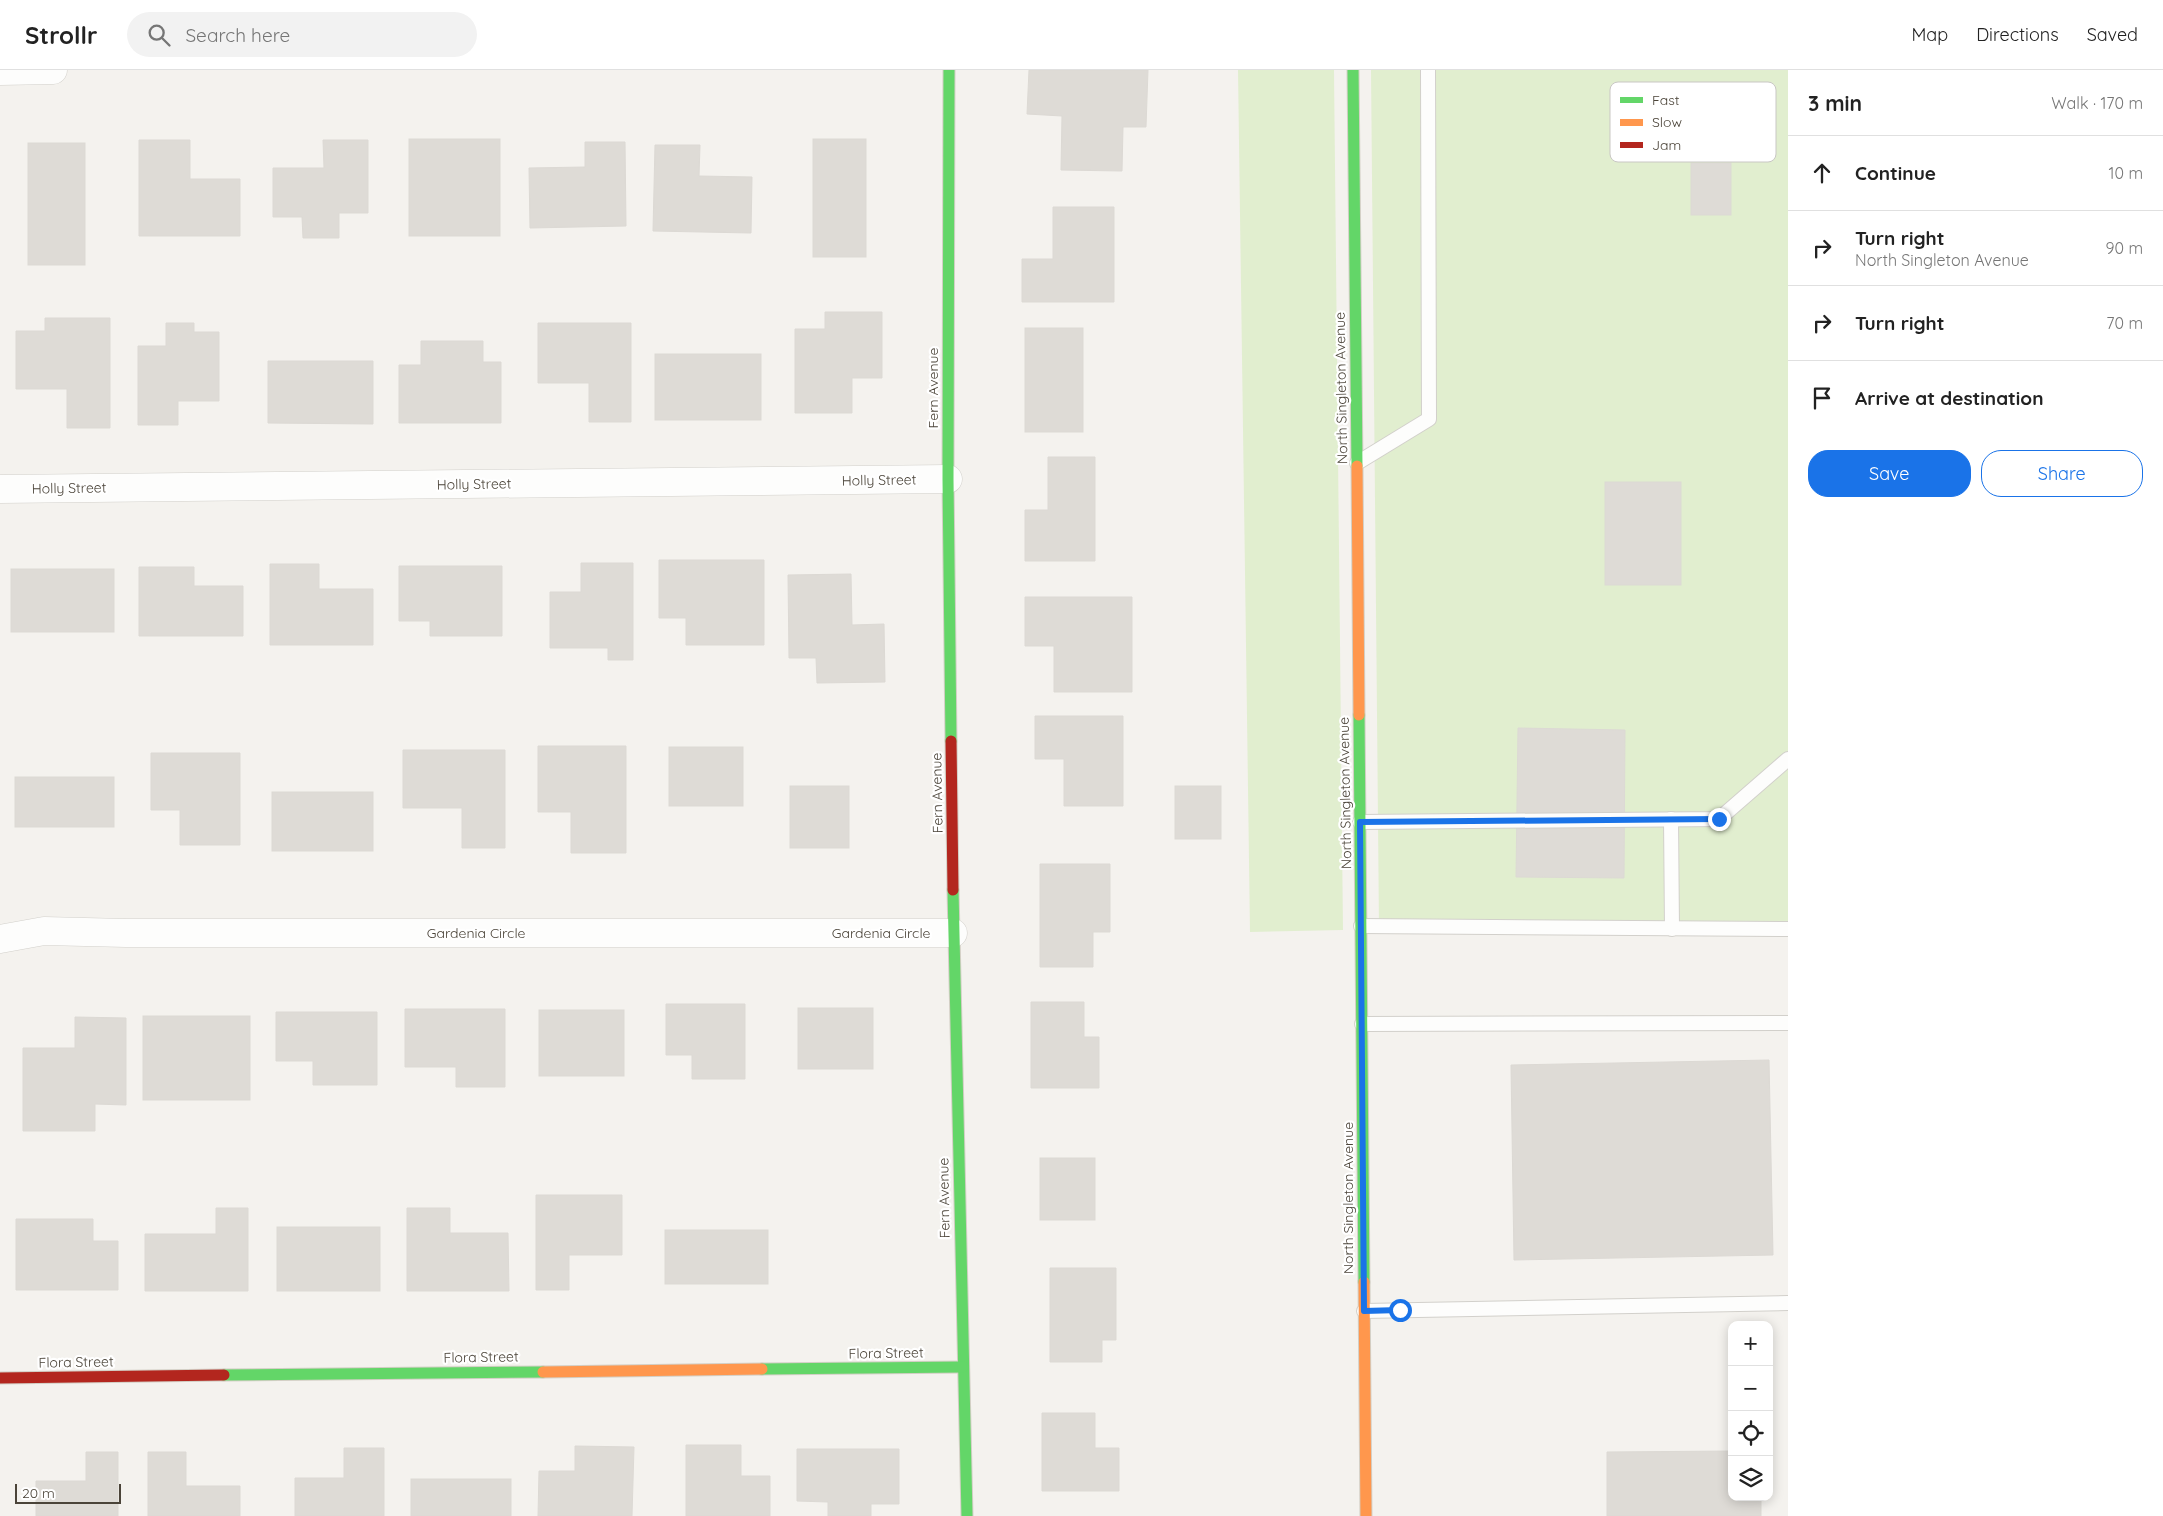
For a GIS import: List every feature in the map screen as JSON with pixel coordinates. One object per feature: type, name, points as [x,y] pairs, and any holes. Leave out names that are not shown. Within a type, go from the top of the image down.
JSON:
[{"type":"street","points":[[0,71],[53,70]]},
{"type":"street","name":"Fern Avenue","points":[[949,70],[948,479],[953,933],[967,1516]]},
{"type":"street","name":"North Singleton Avenue","points":[[1353,70],[1366,1516]]},
{"type":"street","name":"Holly Street","points":[[0,489],[948,479]]},
{"type":"street","name":"Gardenia Circle","points":[[0,939],[44,931],[126,933],[953,933]]},
{"type":"street","name":"Flora Street","points":[[0,1378],[963,1367]]},
{"type":"lane","points":[[1357,463],[1429,419],[1428,70]]},
{"type":"lane","points":[[1360,822],[1719,819],[1788,759]]},
{"type":"lane","points":[[1671,819],[1672,929]]},
{"type":"lane","points":[[1361,926],[1788,929]]},
{"type":"lane","points":[[1362,1024],[1788,1022]]},
{"type":"lane","points":[[1364,1311],[1788,1302]]},
{"type":"green space","points":[[1238,70],[1334,70],[1343,930],[1250,932]]},
{"type":"green space","points":[[1371,70],[1788,70],[1788,923],[1379,929]]},
{"type":"building","points":[[1029,70],[1148,70],[1146,127],[1123,127],[1122,171],[1061,170],[1062,116],[1027,114]]},
{"type":"building","points":[[409,139],[500,139],[500,236],[409,236]]},
{"type":"building","points":[[813,139],[866,139],[866,257],[813,257]]},
{"type":"building","points":[[139,140],[190,140],[190,179],[240,179],[240,236],[139,236]]},
{"type":"building","points":[[323,140],[368,140],[368,213],[339,213],[339,238],[303,238],[302,217],[273,217],[273,168],[324,168]]},
{"type":"building","points":[[585,142],[625,142],[626,226],[530,228],[529,168],[585,167]]},
{"type":"building","points":[[28,143],[85,143],[85,265],[28,265]]},
{"type":"building","points":[[655,145],[700,145],[699,176],[752,177],[751,233],[653,231]]},
{"type":"building","points":[[1691,163],[1731,163],[1731,215],[1691,215]]},
{"type":"building","points":[[1053,207],[1114,207],[1114,302],[1022,302],[1022,259],[1053,259]]},
{"type":"building","points":[[825,312],[882,312],[882,378],[852,378],[852,413],[795,413],[795,329],[825,329]]},
{"type":"building","points":[[45,318],[110,318],[110,428],[67,428],[67,389],[16,389],[16,331],[45,331]]},
{"type":"building","points":[[166,323],[194,323],[194,332],[219,332],[219,401],[178,401],[178,425],[138,425],[138,346],[166,346]]},
{"type":"building","points":[[538,323],[631,323],[631,422],[589,422],[589,383],[538,383]]},
{"type":"building","points":[[1025,328],[1083,328],[1083,432],[1025,432]]},
{"type":"building","points":[[421,341],[483,341],[483,362],[501,362],[501,423],[399,423],[399,365],[421,365]]},
{"type":"building","points":[[655,354],[761,354],[761,420],[655,420]]},
{"type":"building","points":[[268,361],[373,361],[373,424],[268,423]]},
{"type":"building","points":[[1048,457],[1095,457],[1095,561],[1025,561],[1025,510],[1048,510]]},
{"type":"building","points":[[1605,482],[1681,482],[1681,585],[1605,585]]},
{"type":"building","points":[[659,560],[764,560],[764,645],[686,645],[686,618],[659,618]]},
{"type":"building","points":[[581,563],[633,563],[633,660],[608,660],[608,648],[550,648],[550,592],[581,592]]},
{"type":"building","points":[[270,564],[319,564],[319,589],[373,589],[373,645],[270,645]]},
{"type":"building","points":[[399,566],[502,566],[502,636],[430,636],[430,621],[399,621]]},
{"type":"building","points":[[139,567],[194,567],[194,586],[243,586],[243,636],[139,636]]},
{"type":"building","points":[[11,569],[114,569],[114,632],[11,632]]},
{"type":"building","points":[[851,574],[852,625],[884,624],[885,682],[817,683],[816,658],[789,658],[788,575]]},
{"type":"building","points":[[1025,597],[1132,597],[1132,692],[1054,692],[1054,646],[1025,646]]},
{"type":"building","points":[[1035,716],[1123,716],[1123,806],[1064,806],[1064,759],[1035,759]]},
{"type":"building","points":[[1518,728],[1625,730],[1624,878],[1516,877]]},
{"type":"building","points":[[538,746],[626,746],[626,853],[571,853],[571,812],[538,812]]},
{"type":"building","points":[[669,747],[743,747],[743,806],[669,806]]},
{"type":"building","points":[[403,750],[505,750],[505,848],[462,848],[462,808],[403,808]]},
{"type":"building","points":[[151,753],[240,753],[240,845],[180,845],[180,810],[151,810]]},
{"type":"building","points":[[15,777],[114,777],[114,827],[15,827]]},
{"type":"building","points":[[790,786],[849,786],[849,848],[790,848]]},
{"type":"building","points":[[1175,786],[1221,786],[1221,839],[1175,839]]},
{"type":"building","points":[[272,792],[373,792],[373,851],[272,851]]},
{"type":"building","points":[[1040,864],[1110,864],[1110,932],[1093,932],[1093,967],[1040,967]]},
{"type":"building","points":[[1031,1002],[1084,1002],[1084,1037],[1099,1037],[1099,1088],[1031,1088]]},
{"type":"building","points":[[666,1004],[745,1004],[745,1079],[692,1079],[692,1055],[666,1055]]},
{"type":"building","points":[[798,1008],[873,1008],[873,1069],[798,1069]]},
{"type":"building","points":[[405,1009],[505,1009],[505,1087],[456,1087],[456,1067],[405,1067]]},
{"type":"building","points":[[539,1010],[624,1010],[624,1076],[539,1076]]},
{"type":"building","points":[[276,1012],[377,1012],[377,1085],[313,1085],[313,1061],[276,1061]]},
{"type":"building","points":[[143,1016],[250,1016],[250,1100],[143,1100]]},
{"type":"building","points":[[75,1017],[126,1018],[126,1105],[95,1104],[95,1131],[23,1131],[23,1048],[75,1048]]},
{"type":"building","points":[[1769,1060],[1773,1255],[1514,1260],[1511,1065]]},
{"type":"building","points":[[1040,1158],[1095,1158],[1095,1220],[1040,1220]]},
{"type":"building","points":[[536,1195],[622,1195],[622,1255],[569,1255],[569,1290],[536,1290]]},
{"type":"building","points":[[216,1208],[248,1208],[248,1291],[145,1291],[145,1234],[216,1234]]},
{"type":"building","points":[[407,1208],[450,1208],[450,1233],[508,1233],[509,1291],[407,1291]]},
{"type":"building","points":[[16,1219],[93,1219],[93,1241],[118,1241],[118,1290],[16,1290]]},
{"type":"building","points":[[277,1227],[380,1227],[380,1291],[277,1291]]},
{"type":"building","points":[[665,1230],[768,1230],[768,1284],[665,1284]]},
{"type":"building","points":[[1050,1268],[1116,1268],[1116,1340],[1102,1340],[1102,1362],[1050,1362]]},
{"type":"building","points":[[1042,1413],[1095,1413],[1095,1448],[1119,1448],[1119,1491],[1042,1491]]},
{"type":"building","points":[[686,1445],[741,1445],[741,1476],[770,1476],[770,1516],[686,1516]]},
{"type":"building","points":[[575,1446],[634,1447],[632,1516],[538,1516],[539,1471],[575,1471]]},
{"type":"building","points":[[344,1448],[384,1448],[384,1516],[295,1516],[295,1478],[344,1478]]},
{"type":"building","points":[[797,1449],[899,1449],[899,1504],[871,1504],[871,1516],[828,1516],[828,1502],[797,1501]]},
{"type":"building","points":[[1728,1451],[1728,1501],[1761,1501],[1761,1516],[1607,1516],[1607,1452]]},
{"type":"building","points":[[86,1452],[118,1452],[118,1516],[36,1516],[36,1481],[86,1481]]},
{"type":"building","points":[[148,1452],[186,1452],[186,1486],[240,1486],[240,1516],[148,1516]]},
{"type":"building","points":[[411,1479],[511,1479],[511,1516],[411,1516]]},
{"type":"traffic: fast","points":[[949,70],[948,479],[951,741]]},
{"type":"traffic: fast","points":[[1353,70],[1357,466]]},
{"type":"traffic: fast","points":[[1359,715],[1364,1282]]},
{"type":"traffic: fast","points":[[953,890],[967,1516]]},
{"type":"traffic: fast","points":[[762,1369],[963,1367]]},
{"type":"traffic: fast","points":[[224,1375],[543,1372]]},
{"type":"traffic: slow","points":[[1357,466],[1359,715]]},
{"type":"traffic: slow","points":[[1364,1282],[1366,1516]]},
{"type":"traffic: slow","points":[[543,1372],[762,1369]]},
{"type":"traffic: jam","points":[[951,741],[953,890]]},
{"type":"traffic: jam","points":[[0,1378],[224,1375]]},
{"type":"route","points":[[1400,1310],[1364,1311],[1360,822],[1719,819]]}]
